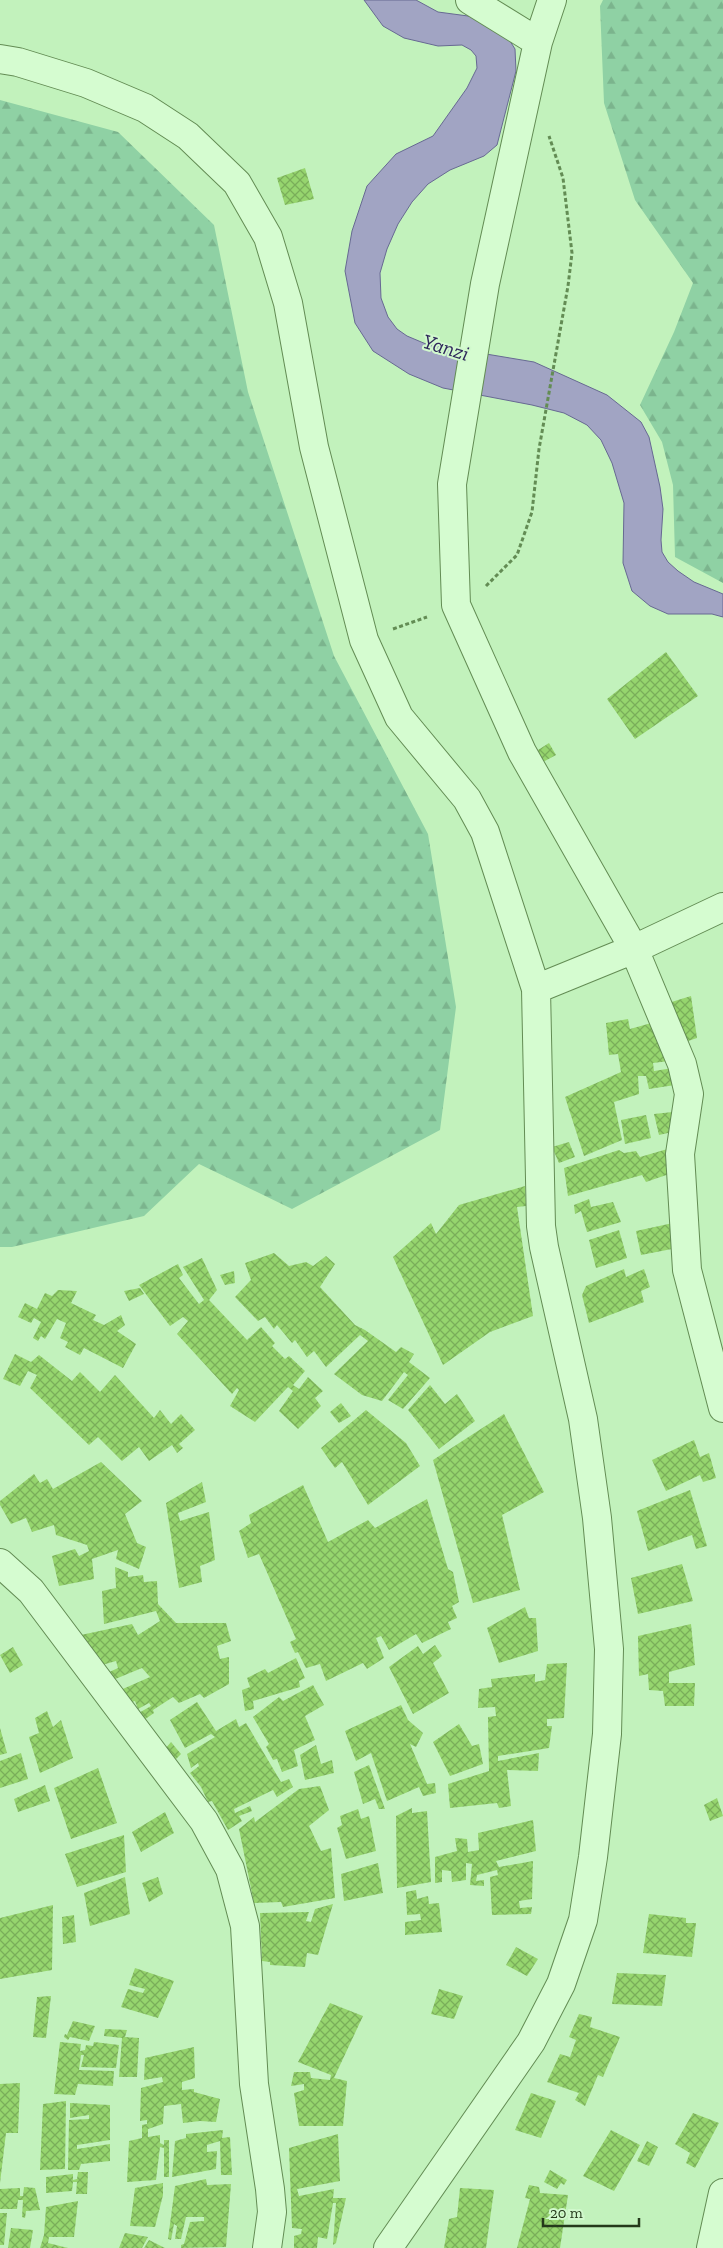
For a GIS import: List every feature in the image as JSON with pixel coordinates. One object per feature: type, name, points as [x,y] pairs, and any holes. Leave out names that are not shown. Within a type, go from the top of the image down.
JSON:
[{"type":"street","points":[[470,0],[538,42]]},
{"type":"street","points":[[552,0],[538,42],[485,284],[452,484],[456,605],[522,752],[634,949],[682,1064],[689,1094],[680,1154],[688,1270],[723,1408]]},
{"type":"street","points":[[0,59],[18,62],[86,83],[145,108],[188,136],[237,183],[268,237],[288,303],[314,447],[364,640],[399,717],[467,799],[486,832],[536,989],[541,1226],[544,1247],[583,1419],[598,1518],[609,1649],[607,1734],[594,1848],[583,1920],[560,1984],[531,2042],[388,2248]]},
{"type":"street","points":[[536,989],[634,949],[723,907]]},
{"type":"street","points":[[0,1563],[37,1598],[204,1821],[230,1869],[245,1926],[254,2084],[272,2212],[267,2248]]},
{"type":"street","points":[[711,2248],[723,2193]]},
{"type":"path","points":[[527,96],[546,126],[563,178],[572,253],[563,319],[539,450]]},
{"type":"green space","points":[[603,0],[723,0],[723,583],[675,557],[673,485],[662,442],[640,405],[674,332],[693,283],[635,200],[604,103],[600,6]]},
{"type":"green space","points":[[0,100],[118,132],[214,225],[248,392],[334,656],[428,834],[456,1007],[440,1130],[292,1209],[199,1164],[144,1216],[12,1247],[0,1247]]},
{"type":"water","points":[[364,0],[416,0],[438,12],[483,18],[505,33],[515,49],[516,71],[497,145],[484,156],[450,170],[428,184],[412,202],[398,224],[387,249],[380,273],[381,298],[388,317],[397,329],[407,336],[426,344],[534,362],[607,395],[641,422],[649,437],[660,487],[663,509],[662,552],[668,562],[678,571],[694,582],[723,594],[723,617],[712,614],[668,614],[650,606],[632,591],[623,563],[624,503],[612,463],[601,440],[587,425],[564,413],[443,388],[409,374],[373,351],[355,323],[345,271],[352,231],[367,186],[396,154],[433,136],[467,88],[477,68],[476,56],[471,50],[462,45],[438,46],[404,38],[383,26]]},
{"type":"building","points":[[305,168],[314,199],[285,205],[277,178]]},
{"type":"building","points":[[666,652],[698,696],[635,739],[607,699]]},
{"type":"building","points":[[549,743],[556,755],[543,762],[538,750]]},
{"type":"building","points":[[691,996],[697,1038],[670,1047],[669,1061],[653,1063],[654,1071],[673,1068],[675,1085],[649,1089],[646,1076],[638,1076],[639,1094],[614,1102],[622,1140],[584,1156],[565,1097],[621,1072],[618,1054],[609,1055],[606,1023],[628,1019],[630,1029],[669,1018],[665,1004]]},
{"type":"building","points":[[682,1111],[685,1129],[659,1135],[654,1114]]},
{"type":"building","points":[[646,1115],[651,1138],[625,1144],[621,1120]]},
{"type":"building","points":[[569,1142],[575,1157],[559,1163],[552,1147]]},
{"type":"building","points":[[671,1148],[675,1172],[646,1182],[642,1175],[568,1196],[564,1168],[619,1150],[624,1153],[636,1151],[640,1157]]},
{"type":"building","points":[[525,1186],[526,1206],[517,1207],[533,1316],[490,1332],[443,1365],[393,1257],[431,1223],[436,1234],[459,1205]]},
{"type":"building","points":[[589,1199],[591,1207],[613,1202],[621,1222],[587,1232],[581,1211],[575,1214],[574,1205]]},
{"type":"building","points":[[673,1223],[677,1248],[641,1255],[636,1231]]},
{"type":"building","points":[[619,1230],[627,1258],[596,1268],[589,1240]]},
{"type":"building","points":[[274,1253],[289,1266],[306,1262],[313,1266],[326,1256],[335,1264],[320,1287],[355,1325],[396,1352],[401,1347],[414,1354],[409,1362],[430,1378],[403,1409],[388,1400],[408,1375],[404,1372],[382,1401],[362,1395],[334,1374],[368,1341],[360,1335],[326,1367],[314,1351],[307,1357],[295,1340],[292,1343],[277,1325],[274,1329],[265,1317],[258,1321],[235,1297],[251,1280],[245,1263]]},
{"type":"building","points":[[202,1258],[217,1290],[209,1300],[247,1340],[261,1327],[275,1343],[272,1346],[285,1359],[289,1356],[305,1371],[293,1385],[299,1389],[308,1377],[323,1391],[315,1398],[321,1406],[298,1429],[279,1411],[293,1391],[288,1387],[255,1422],[230,1406],[239,1390],[237,1388],[232,1394],[177,1334],[188,1321],[183,1317],[170,1326],[139,1285],[178,1264],[183,1275],[179,1278],[199,1304],[204,1300],[183,1267]]},
{"type":"building","points":[[624,1269],[626,1277],[644,1269],[650,1287],[641,1291],[644,1302],[589,1323],[582,1295],[586,1286]]},
{"type":"building","points":[[234,1271],[235,1283],[225,1285],[220,1275]]},
{"type":"building","points":[[140,1288],[144,1294],[129,1301],[124,1291]]},
{"type":"building","points":[[58,1290],[77,1291],[71,1303],[96,1315],[93,1320],[104,1325],[121,1315],[125,1325],[117,1331],[136,1344],[123,1368],[84,1348],[80,1355],[65,1347],[68,1342],[60,1338],[66,1323],[57,1319],[45,1339],[41,1336],[38,1341],[33,1338],[41,1322],[34,1318],[31,1323],[18,1317],[25,1303],[37,1309],[45,1293],[52,1296]]},
{"type":"building","points":[[15,1354],[31,1362],[39,1355],[72,1381],[80,1372],[100,1392],[115,1375],[154,1418],[160,1410],[171,1424],[181,1414],[195,1430],[179,1444],[183,1448],[177,1453],[172,1445],[149,1461],[139,1447],[122,1461],[98,1437],[89,1445],[30,1388],[37,1375],[28,1371],[20,1386],[3,1379]]},
{"type":"building","points":[[430,1385],[445,1404],[457,1394],[475,1421],[439,1449],[408,1410]]},
{"type":"building","points":[[341,1403],[351,1416],[339,1423],[330,1412]]},
{"type":"building","points":[[366,1410],[406,1443],[420,1466],[368,1505],[342,1462],[335,1468],[321,1448]]},
{"type":"building","points":[[504,1414],[544,1492],[502,1515],[520,1590],[473,1603],[433,1460]]},
{"type":"building","points":[[694,1440],[700,1457],[709,1453],[716,1478],[703,1482],[700,1475],[666,1491],[652,1460]]},
{"type":"building","points":[[101,1462],[142,1501],[125,1514],[137,1543],[146,1547],[139,1569],[116,1559],[118,1550],[92,1559],[94,1579],[59,1586],[52,1556],[75,1549],[79,1556],[89,1551],[87,1545],[56,1535],[54,1525],[32,1532],[26,1518],[11,1524],[0,1505],[0,1501],[34,1474],[40,1483],[47,1479],[53,1489]]},
{"type":"building","points":[[202,1482],[206,1502],[178,1513],[180,1521],[209,1512],[215,1560],[200,1566],[202,1582],[179,1588],[166,1503]]},
{"type":"building","points":[[303,1485],[328,1542],[368,1520],[375,1528],[427,1499],[448,1569],[453,1572],[459,1602],[452,1606],[457,1618],[448,1622],[451,1629],[422,1643],[416,1634],[389,1650],[381,1636],[376,1638],[384,1658],[367,1669],[363,1663],[326,1681],[320,1664],[306,1668],[298,1652],[295,1653],[290,1642],[296,1639],[259,1554],[248,1558],[239,1531],[251,1523],[249,1515]]},
{"type":"building","points":[[690,1490],[707,1546],[696,1549],[692,1535],[648,1551],[637,1511]]},
{"type":"building","points":[[682,1564],[693,1601],[638,1614],[631,1578]]},
{"type":"building","points":[[115,1567],[128,1572],[128,1577],[143,1575],[144,1582],[157,1581],[158,1604],[176,1623],[226,1623],[231,1641],[217,1646],[220,1659],[229,1657],[229,1684],[204,1698],[200,1694],[179,1703],[173,1697],[153,1710],[154,1713],[141,1722],[137,1714],[151,1706],[149,1703],[138,1709],[135,1701],[126,1704],[116,1692],[150,1677],[142,1668],[108,1682],[105,1674],[118,1668],[116,1661],[102,1665],[100,1657],[93,1658],[81,1635],[132,1624],[138,1635],[160,1621],[156,1611],[104,1624],[102,1591],[116,1588]]},
{"type":"building","points":[[525,1607],[529,1618],[536,1618],[538,1651],[499,1663],[487,1628]]},
{"type":"building","points":[[691,1624],[695,1665],[669,1672],[669,1683],[695,1683],[694,1706],[665,1706],[663,1691],[649,1690],[648,1674],[639,1676],[638,1636]]},
{"type":"building","points":[[435,1645],[442,1656],[433,1663],[449,1693],[413,1714],[389,1667],[418,1646],[423,1654]]},
{"type":"building","points":[[13,1647],[23,1665],[10,1673],[0,1655]]},
{"type":"building","points":[[296,1658],[305,1678],[299,1681],[300,1687],[253,1701],[254,1709],[245,1711],[242,1690],[250,1687],[247,1678],[265,1669],[268,1673]]},
{"type":"building","points":[[567,1663],[564,1718],[547,1719],[547,1726],[552,1726],[549,1748],[498,1756],[498,1761],[539,1753],[538,1771],[507,1770],[511,1806],[499,1808],[497,1803],[450,1808],[448,1784],[489,1771],[488,1717],[496,1716],[495,1707],[478,1708],[479,1689],[492,1687],[491,1679],[535,1674],[535,1682],[545,1680],[547,1664]]},
{"type":"building","points":[[313,1685],[324,1705],[305,1716],[315,1740],[294,1750],[298,1766],[282,1772],[277,1759],[273,1760],[266,1747],[269,1744],[253,1717],[279,1697],[283,1701]]},
{"type":"building","points":[[197,1702],[216,1731],[236,1719],[239,1727],[246,1723],[281,1782],[289,1779],[293,1787],[277,1797],[273,1790],[234,1809],[235,1813],[250,1806],[252,1811],[239,1816],[242,1821],[228,1830],[212,1801],[208,1802],[201,1787],[190,1773],[199,1766],[198,1763],[191,1768],[187,1754],[215,1737],[211,1734],[185,1748],[170,1720]]},
{"type":"building","points":[[401,1705],[408,1720],[423,1733],[416,1747],[410,1744],[427,1784],[435,1783],[436,1793],[423,1796],[419,1787],[387,1801],[371,1753],[356,1761],[345,1731]]},
{"type":"building","points":[[47,1711],[53,1727],[61,1720],[73,1758],[40,1773],[29,1737],[39,1733],[35,1718]]},
{"type":"building","points":[[459,1724],[472,1746],[479,1744],[483,1764],[450,1776],[433,1742]]},
{"type":"building","points":[[0,1728],[7,1753],[0,1755]]},
{"type":"building","points":[[171,1742],[181,1754],[176,1759],[165,1749]]},
{"type":"building","points":[[316,1745],[321,1764],[332,1760],[334,1773],[305,1780],[300,1755]]},
{"type":"building","points":[[21,1753],[28,1779],[0,1788],[0,1761]]},
{"type":"building","points":[[369,1765],[385,1809],[379,1809],[375,1799],[363,1804],[354,1772]]},
{"type":"building","points":[[98,1768],[117,1823],[71,1839],[54,1788]]},
{"type":"building","points":[[45,1785],[50,1801],[18,1812],[14,1799]]},
{"type":"building","points":[[320,1786],[329,1810],[309,1826],[321,1851],[331,1848],[335,1898],[283,1907],[281,1902],[254,1903],[239,1829],[254,1817],[255,1822],[299,1789]]},
{"type":"building","points":[[717,1798],[723,1816],[710,1821],[704,1805]]},
{"type":"building","points":[[412,1808],[412,1813],[427,1811],[431,1882],[397,1888],[396,1816]]},
{"type":"building","points":[[358,1809],[361,1819],[369,1816],[376,1851],[346,1859],[337,1828],[342,1825],[340,1816]]},
{"type":"building","points":[[165,1812],[174,1833],[141,1852],[132,1832]]},
{"type":"building","points":[[533,1820],[536,1851],[496,1861],[499,1867],[533,1861],[532,1899],[519,1901],[520,1908],[532,1907],[531,1914],[492,1915],[490,1877],[498,1875],[497,1870],[477,1875],[476,1881],[484,1880],[484,1886],[470,1885],[472,1864],[466,1863],[466,1880],[452,1882],[451,1871],[442,1870],[442,1882],[435,1883],[435,1857],[457,1851],[455,1838],[467,1839],[468,1852],[479,1850],[478,1833]]},
{"type":"building","points":[[124,1835],[126,1872],[77,1887],[65,1854]]},
{"type":"building","points":[[378,1863],[383,1893],[344,1901],[341,1874]]},
{"type":"building","points":[[125,1877],[130,1914],[90,1926],[84,1893]]},
{"type":"building","points":[[158,1877],[163,1894],[149,1902],[142,1883]]},
{"type":"building","points":[[416,1890],[417,1899],[428,1896],[429,1904],[439,1903],[442,1932],[405,1935],[405,1922],[421,1920],[420,1914],[407,1915],[406,1892]]},
{"type":"building","points":[[333,1904],[318,1955],[307,1953],[305,1967],[270,1965],[270,1962],[262,1961],[260,1913],[309,1912],[306,1921],[311,1922],[315,1909]]},
{"type":"building","points":[[53,1905],[52,1970],[0,1979],[0,1918]]},
{"type":"building","points":[[649,1914],[686,1918],[686,1923],[696,1923],[692,1957],[643,1953]]},
{"type":"building","points":[[74,1915],[76,1942],[63,1944],[62,1917]]},
{"type":"building","points":[[516,1947],[538,1959],[527,1976],[506,1965]]},
{"type":"building","points":[[135,1968],[174,1981],[158,2018],[121,2007],[128,1989],[143,1993],[145,1989],[129,1985]]},
{"type":"building","points":[[617,1973],[666,1975],[662,2006],[612,2004]]},
{"type":"building","points":[[439,1989],[463,1996],[454,2019],[431,2014]]},
{"type":"building","points":[[51,1996],[46,2038],[33,2037],[37,1997]]},
{"type":"building","points":[[330,2003],[363,2016],[334,2078],[347,2081],[343,2126],[299,2126],[294,2093],[304,2090],[304,2084],[291,2086],[294,2072],[310,2072],[311,2078],[330,2080],[331,2075],[298,2062]]},
{"type":"building","points":[[579,2014],[592,2017],[590,2027],[620,2037],[603,2077],[598,2075],[585,2106],[575,2100],[579,2093],[547,2082],[560,2054],[570,2057],[576,2040],[569,2037]]},
{"type":"building","points":[[73,2021],[95,2026],[89,2041],[70,2037],[68,2040],[64,2037],[65,2034],[67,2035]]},
{"type":"building","points":[[105,2029],[127,2030],[125,2037],[139,2038],[137,2077],[119,2077],[122,2038],[104,2036]]},
{"type":"building","points":[[60,2042],[81,2044],[80,2051],[85,2050],[86,2045],[93,2046],[94,2042],[119,2045],[116,2068],[81,2067],[84,2055],[81,2055],[79,2070],[114,2071],[113,2086],[78,2084],[75,2095],[54,2094]]},
{"type":"building","points":[[194,2047],[195,2078],[182,2082],[182,2090],[194,2089],[194,2092],[220,2099],[216,2122],[183,2123],[181,2104],[164,2106],[163,2124],[148,2129],[148,2137],[160,2135],[160,2143],[164,2145],[164,2140],[169,2140],[169,2177],[164,2177],[164,2148],[160,2147],[156,2180],[127,2182],[129,2141],[142,2138],[142,2125],[147,2124],[147,2120],[140,2121],[141,2088],[163,2082],[162,2077],[144,2080],[145,2058]]},
{"type":"building","points":[[20,2083],[18,2133],[6,2133],[0,2183],[0,2084]]},
{"type":"building","points":[[531,2093],[556,2101],[541,2138],[515,2130]]},
{"type":"building","points":[[66,2101],[65,2169],[40,2170],[43,2104]]},
{"type":"building","points":[[70,2103],[110,2105],[110,2140],[77,2145],[77,2149],[110,2144],[110,2161],[81,2164],[79,2170],[68,2170],[69,2120],[89,2119],[89,2115],[70,2118]]},
{"type":"building","points":[[693,2113],[719,2123],[695,2168],[686,2163],[690,2153],[675,2144]]},
{"type":"building","points":[[223,2130],[222,2138],[230,2137],[232,2175],[221,2175],[220,2141],[207,2145],[207,2152],[217,2151],[216,2169],[172,2177],[175,2141],[186,2138],[186,2134]]},
{"type":"building","points":[[611,2130],[640,2145],[614,2191],[583,2176]]},
{"type":"building","points":[[338,2134],[340,2181],[297,2189],[299,2196],[334,2189],[333,2198],[346,2198],[336,2243],[333,2245],[336,2203],[333,2203],[327,2239],[318,2237],[317,2248],[294,2248],[294,2236],[301,2234],[302,2229],[292,2228],[289,2148]]},
{"type":"building","points":[[647,2141],[658,2147],[649,2166],[637,2161]]},
{"type":"building","points":[[550,2170],[567,2180],[564,2185],[561,2183],[557,2189],[544,2182]]},
{"type":"building","points":[[78,2172],[88,2172],[87,2194],[76,2194],[77,2182],[73,2182],[72,2191],[46,2193],[46,2177],[73,2174],[73,2180],[77,2179]]},
{"type":"building","points":[[206,2179],[207,2185],[231,2184],[226,2247],[181,2248],[181,2245],[184,2244],[190,2222],[204,2221],[204,2217],[186,2217],[181,2239],[175,2239],[177,2226],[174,2224],[171,2240],[168,2239],[175,2186]]},
{"type":"building","points":[[163,2183],[163,2195],[155,2227],[130,2226],[135,2188]]},
{"type":"building","points":[[529,2185],[539,2187],[540,2193],[568,2195],[560,2248],[517,2248],[530,2199],[525,2198]]},
{"type":"building","points":[[24,2187],[35,2188],[40,2210],[26,2211],[25,2218],[22,2217],[23,2200],[18,2200],[17,2209],[0,2209],[0,2189],[20,2188],[20,2196],[23,2196]]},
{"type":"building","points":[[460,2188],[494,2190],[486,2248],[444,2248],[449,2219],[457,2217]]},
{"type":"building","points":[[78,2201],[74,2237],[49,2237],[48,2243],[68,2248],[40,2248],[44,2235],[46,2207]]},
{"type":"building","points":[[0,2213],[7,2213],[4,2245],[0,2245]]},
{"type":"building","points":[[11,2228],[33,2230],[30,2248],[8,2248]]},
{"type":"building","points":[[125,2233],[148,2237],[142,2248],[119,2248]]},
{"type":"building","points":[[149,2240],[165,2248],[144,2248]]},
{"type":"water label","name":"Yanzi","points":[[446,347]]}]
